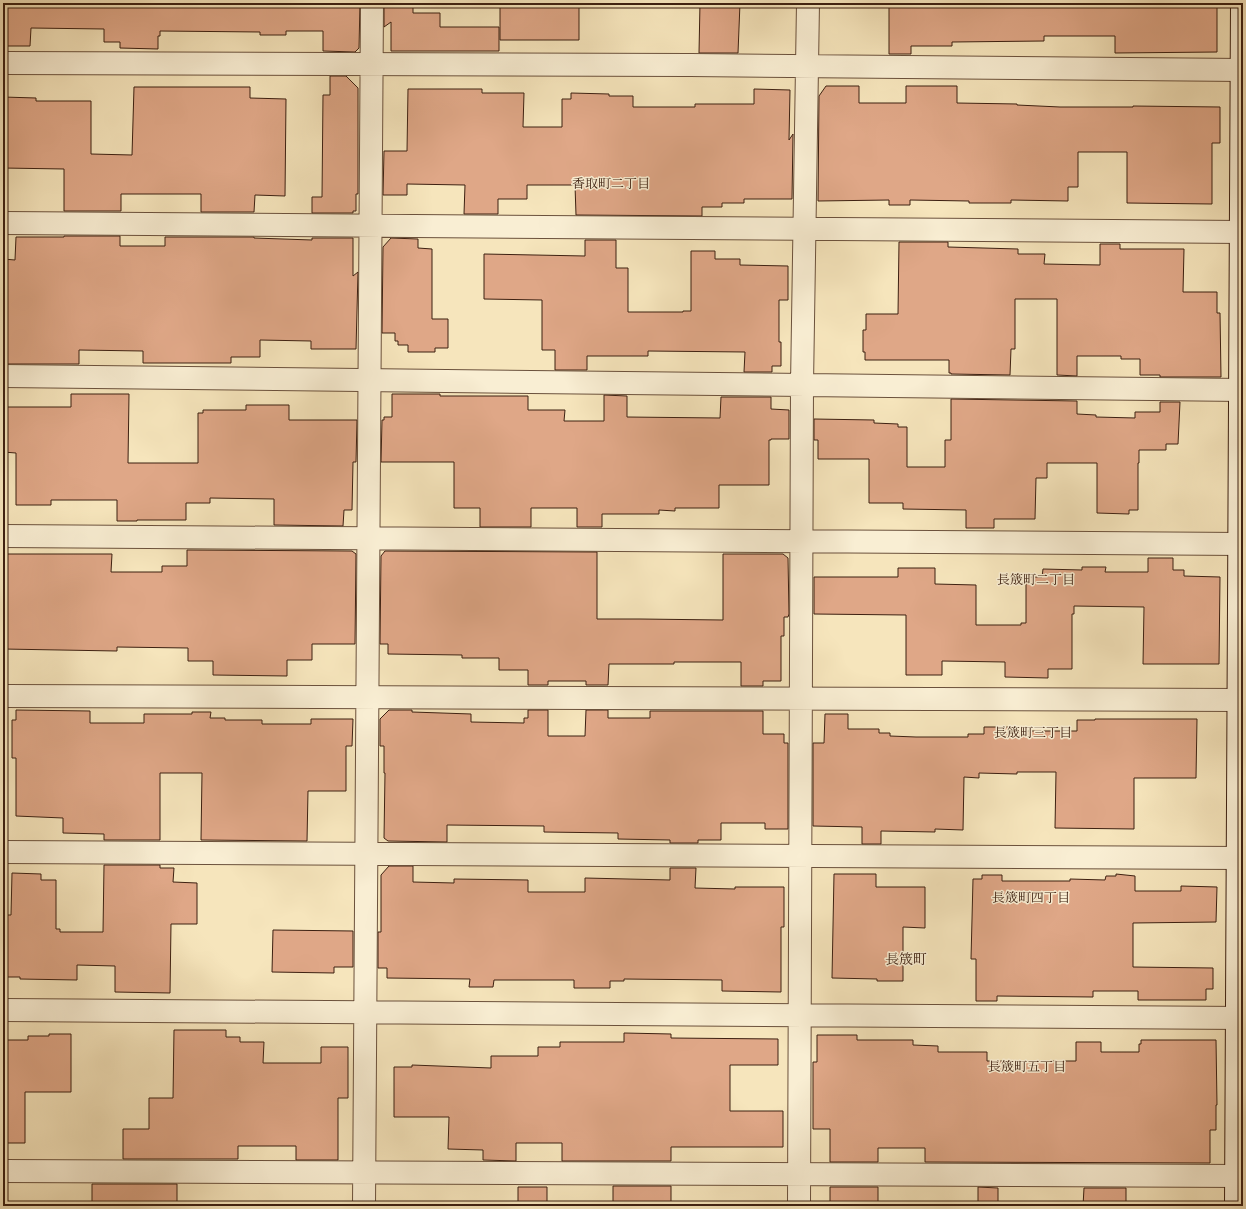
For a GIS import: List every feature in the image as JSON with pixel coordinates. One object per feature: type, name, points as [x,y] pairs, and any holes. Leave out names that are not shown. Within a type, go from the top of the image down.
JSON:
[{"type":"street","points":[[364,1206],[372,3]]},
{"type":"street","points":[[799,1206],[802,385],[808,3]]},
{"type":"street","points":[[1236,1206],[1240,1176],[1242,3]]},
{"type":"street","points":[[3,63],[807,66],[1242,70]]},
{"type":"street","points":[[3,223],[1242,232]]},
{"type":"street","points":[[3,376],[1242,390]]},
{"type":"street","points":[[3,536],[1241,544]]},
{"type":"street","points":[[3,696],[1241,700]]},
{"type":"street","points":[[3,852],[1240,858]]},
{"type":"street","points":[[3,1010],[1240,1018]]},
{"type":"street","points":[[3,1171],[1240,1176]]},
{"type":"building","points":[[3,3],[360,3],[359,48],[355,52],[323,51],[323,31],[286,31],[286,35],[260,35],[260,32],[160,31],[160,36],[158,36],[158,49],[120,48],[120,42],[104,42],[104,29],[31,28],[30,46],[3,46]]},
{"type":"building","points":[[384,3],[414,3],[413,13],[440,13],[440,27],[499,27],[499,51],[391,51],[391,22],[384,27]]},
{"type":"building","points":[[579,3],[579,40],[500,40],[500,4]]},
{"type":"building","points":[[700,3],[740,3],[738,53],[699,53]]},
{"type":"building","points":[[889,3],[1217,3],[1217,52],[1115,53],[1115,36],[1044,36],[1044,41],[952,42],[952,46],[911,46],[911,54],[889,54]]},
{"type":"building","points":[[330,76],[346,76],[358,88],[358,194],[356,194],[356,211],[353,211],[353,213],[312,213],[312,197],[322,197],[323,95],[330,95]]},
{"type":"building","points":[[826,86],[859,86],[859,103],[906,103],[906,86],[957,86],[957,103],[1017,104],[1060,107],[1220,107],[1220,143],[1212,143],[1212,204],[1127,203],[1127,152],[1078,152],[1078,187],[1068,187],[1068,201],[1011,200],[1011,203],[969,203],[969,201],[910,200],[910,205],[889,205],[889,200],[818,201],[819,96]]},
{"type":"building","points":[[134,87],[250,87],[250,98],[286,99],[285,196],[255,195],[254,212],[201,212],[201,194],[121,194],[121,211],[64,211],[64,169],[3,168],[3,97],[36,98],[36,101],[91,101],[91,154],[132,155]]},
{"type":"building","points":[[408,89],[482,89],[482,93],[524,93],[523,127],[562,127],[562,99],[571,99],[571,93],[633,96],[633,107],[695,107],[695,104],[754,104],[754,89],[790,90],[789,140],[793,134],[792,199],[744,199],[744,203],[722,203],[722,207],[702,207],[702,216],[576,215],[575,185],[527,185],[527,199],[498,199],[498,214],[464,214],[465,185],[407,184],[407,195],[383,195],[384,151],[407,151]]},
{"type":"building","points":[[120,236],[120,246],[165,246],[165,237],[254,237],[312,240],[312,238],[353,238],[353,276],[358,272],[356,349],[311,349],[311,341],[260,340],[260,357],[231,357],[231,363],[143,363],[143,351],[79,350],[79,364],[3,364],[3,259],[15,260],[16,237]]},
{"type":"building","points":[[391,238],[418,239],[418,248],[432,249],[432,319],[448,319],[448,348],[435,348],[435,352],[408,352],[408,345],[398,345],[398,341],[395,341],[395,333],[382,333],[383,247]]},
{"type":"building","points":[[585,240],[616,240],[616,268],[628,268],[628,312],[691,311],[691,251],[715,251],[715,259],[740,259],[740,265],[788,266],[788,300],[779,300],[779,342],[781,342],[781,366],[772,366],[772,372],[744,372],[745,352],[648,351],[648,356],[587,356],[587,370],[555,370],[555,350],[542,350],[542,300],[484,299],[484,254],[585,256]]},
{"type":"building","points":[[899,242],[948,242],[948,247],[1018,249],[1018,254],[1045,254],[1044,264],[1100,265],[1100,244],[1120,244],[1120,249],[1184,249],[1183,292],[1217,292],[1217,313],[1220,313],[1221,377],[1160,377],[1160,375],[1140,375],[1140,359],[1121,359],[1121,356],[1077,356],[1077,376],[1057,375],[1057,299],[1015,299],[1015,349],[1011,349],[1010,375],[951,374],[949,373],[949,360],[865,360],[865,352],[863,352],[863,330],[866,330],[866,314],[898,314]]},
{"type":"building","points":[[71,394],[129,394],[128,463],[198,463],[198,413],[203,413],[203,410],[246,410],[246,405],[289,405],[289,420],[357,420],[356,462],[353,462],[352,510],[344,510],[343,526],[274,525],[274,499],[210,498],[210,503],[186,503],[186,520],[117,521],[117,500],[51,500],[51,505],[16,505],[16,453],[3,452],[3,407],[71,407]]},
{"type":"building","points":[[392,394],[440,394],[440,396],[528,396],[528,410],[565,410],[564,421],[604,421],[604,395],[627,396],[627,417],[720,418],[721,397],[771,397],[771,409],[789,410],[789,439],[769,440],[769,485],[719,485],[719,508],[675,508],[675,511],[659,510],[659,514],[602,514],[602,527],[577,527],[577,508],[531,508],[531,527],[480,527],[480,508],[454,508],[454,462],[381,462],[382,420],[384,420],[384,417],[392,417]]},
{"type":"building","points":[[951,399],[1077,401],[1077,414],[1096,415],[1096,417],[1135,418],[1135,412],[1160,412],[1160,402],[1180,402],[1178,444],[1166,444],[1166,450],[1139,450],[1138,510],[1129,510],[1129,514],[1097,513],[1097,463],[1047,463],[1047,478],[1036,478],[1035,519],[994,519],[994,528],[966,528],[966,510],[903,509],[903,503],[869,503],[869,459],[818,459],[818,440],[814,440],[814,419],[874,420],[874,423],[898,424],[898,427],[907,427],[907,467],[945,467],[945,440],[951,440]]},
{"type":"building","points":[[187,550],[352,551],[356,554],[355,644],[312,644],[312,660],[287,660],[287,676],[213,675],[213,661],[188,661],[188,648],[117,647],[117,651],[3,649],[3,554],[112,554],[111,572],[162,572],[162,566],[187,566]]},
{"type":"building","points":[[385,551],[597,552],[597,619],[723,620],[723,554],[783,554],[788,558],[789,614],[788,617],[784,617],[784,636],[781,636],[781,681],[763,681],[763,686],[741,686],[741,662],[674,662],[674,664],[609,664],[608,685],[586,685],[586,681],[548,681],[548,685],[528,685],[528,670],[499,670],[499,658],[462,658],[462,655],[388,654],[388,644],[380,644],[381,556]]},
{"type":"building","points":[[1148,558],[1173,558],[1173,570],[1184,570],[1184,576],[1220,577],[1219,664],[1143,664],[1144,607],[1074,606],[1074,614],[1072,614],[1072,669],[1048,669],[1048,678],[1005,677],[1005,662],[942,661],[942,675],[906,675],[906,615],[814,614],[814,577],[898,577],[898,568],[935,568],[935,584],[976,585],[976,625],[1021,625],[1021,623],[1026,623],[1026,577],[1042,577],[1043,569],[1082,570],[1082,567],[1106,567],[1105,572],[1148,572]]},
{"type":"building","points":[[16,710],[90,711],[90,723],[144,723],[144,714],[192,714],[192,712],[211,712],[210,718],[225,718],[225,720],[262,720],[262,724],[311,724],[311,719],[353,719],[352,746],[346,746],[346,791],[308,791],[307,841],[201,840],[202,773],[160,773],[160,840],[104,840],[104,834],[63,833],[63,818],[16,816],[16,758],[12,758],[12,720],[16,720]]},
{"type":"building","points":[[389,710],[471,714],[471,722],[524,723],[524,718],[528,718],[528,710],[548,710],[548,736],[585,736],[586,710],[608,710],[608,718],[650,718],[650,711],[763,711],[763,734],[784,734],[784,743],[788,743],[788,829],[765,829],[765,823],[721,823],[721,840],[698,840],[698,843],[670,843],[670,840],[618,839],[618,833],[544,832],[544,826],[447,825],[447,842],[388,841],[384,838],[385,773],[384,746],[380,746],[380,719]]},
{"type":"building","points":[[825,714],[848,714],[848,729],[879,729],[879,733],[890,733],[890,736],[916,737],[968,737],[968,734],[984,734],[984,727],[1017,727],[1017,731],[1077,731],[1077,720],[1197,719],[1196,778],[1134,778],[1134,829],[1055,828],[1056,772],[1017,772],[1017,774],[979,773],[979,778],[964,777],[963,830],[935,829],[935,832],[881,831],[881,844],[862,844],[862,827],[813,826],[813,743],[824,743]]},
{"type":"building","points":[[104,865],[160,865],[160,868],[174,868],[173,882],[197,883],[197,924],[171,924],[170,993],[115,992],[115,966],[77,965],[77,980],[20,979],[20,977],[5,977],[5,971],[3,971],[3,915],[11,915],[12,873],[41,874],[41,880],[56,880],[56,929],[60,929],[60,932],[103,932]]},
{"type":"building","points":[[389,866],[413,866],[413,882],[454,883],[454,879],[528,880],[528,892],[585,892],[585,878],[670,880],[670,868],[696,868],[695,888],[735,889],[735,887],[784,887],[784,927],[781,927],[781,992],[722,991],[722,980],[624,979],[624,981],[610,981],[610,988],[574,988],[574,980],[494,980],[493,987],[469,987],[470,979],[387,978],[387,968],[378,968],[378,932],[381,932],[381,875]]},
{"type":"building","points":[[834,874],[876,874],[876,887],[925,887],[925,928],[903,927],[903,981],[832,978]]},
{"type":"building","points":[[1116,874],[1135,876],[1135,891],[1181,891],[1181,886],[1217,887],[1216,922],[1133,923],[1133,967],[1213,968],[1213,989],[1206,989],[1206,1000],[1138,1000],[1138,991],[1093,991],[1093,997],[997,996],[997,1001],[976,1001],[976,959],[971,959],[973,879],[982,879],[982,875],[1002,875],[1002,881],[1070,881],[1070,879],[1105,880],[1106,876],[1116,876]]},
{"type":"building","points":[[273,930],[353,931],[353,967],[334,967],[334,973],[272,972]]},
{"type":"building","points":[[174,1030],[226,1030],[226,1037],[240,1037],[240,1042],[264,1042],[263,1063],[321,1063],[321,1047],[348,1047],[348,1098],[338,1098],[338,1160],[296,1160],[296,1146],[238,1146],[238,1159],[123,1159],[123,1129],[149,1129],[149,1098],[173,1098]]},
{"type":"building","points":[[624,1033],[671,1034],[671,1038],[778,1039],[778,1065],[730,1065],[730,1111],[783,1111],[783,1147],[671,1147],[671,1161],[562,1161],[562,1143],[516,1143],[516,1161],[483,1160],[483,1150],[448,1149],[449,1117],[394,1117],[394,1067],[412,1067],[412,1065],[491,1068],[491,1056],[538,1056],[538,1047],[560,1047],[560,1042],[624,1042]]},
{"type":"building","points":[[49,1034],[71,1034],[71,1092],[25,1092],[25,1143],[3,1143],[3,1040],[28,1040],[28,1036],[49,1036]]},
{"type":"building","points":[[817,1035],[857,1035],[857,1040],[913,1040],[913,1045],[938,1046],[938,1052],[987,1052],[987,1061],[1076,1061],[1076,1042],[1101,1042],[1101,1052],[1139,1052],[1139,1044],[1141,1044],[1141,1040],[1216,1040],[1216,1130],[1210,1130],[1210,1163],[925,1162],[925,1148],[878,1148],[878,1162],[830,1162],[830,1129],[813,1129],[813,1062],[817,1062]]},
{"type":"building","points":[[92,1184],[177,1184],[177,1206],[92,1206]]},
{"type":"building","points":[[613,1186],[671,1186],[671,1206],[613,1206]]},
{"type":"building","points":[[518,1187],[547,1187],[547,1206],[518,1206]]},
{"type":"building","points":[[830,1187],[878,1187],[878,1206],[830,1206]]},
{"type":"building","points":[[978,1187],[998,1188],[998,1206],[978,1206]]},
{"type":"building","points":[[1084,1188],[1126,1188],[1126,1206],[1083,1206]]},
{"type":"district","name":"香取町二丁目","points":[[611,183]]},
{"type":"district","name":"長筬町二丁目","points":[[1036,579]]},
{"type":"district","name":"長筬町三丁目","points":[[1033,732]]},
{"type":"district","name":"長筬町四丁目","points":[[1031,897]]},
{"type":"district","name":"長筬町","points":[[906,959]]},
{"type":"district","name":"長筬町五丁目","points":[[1027,1066]]}]
